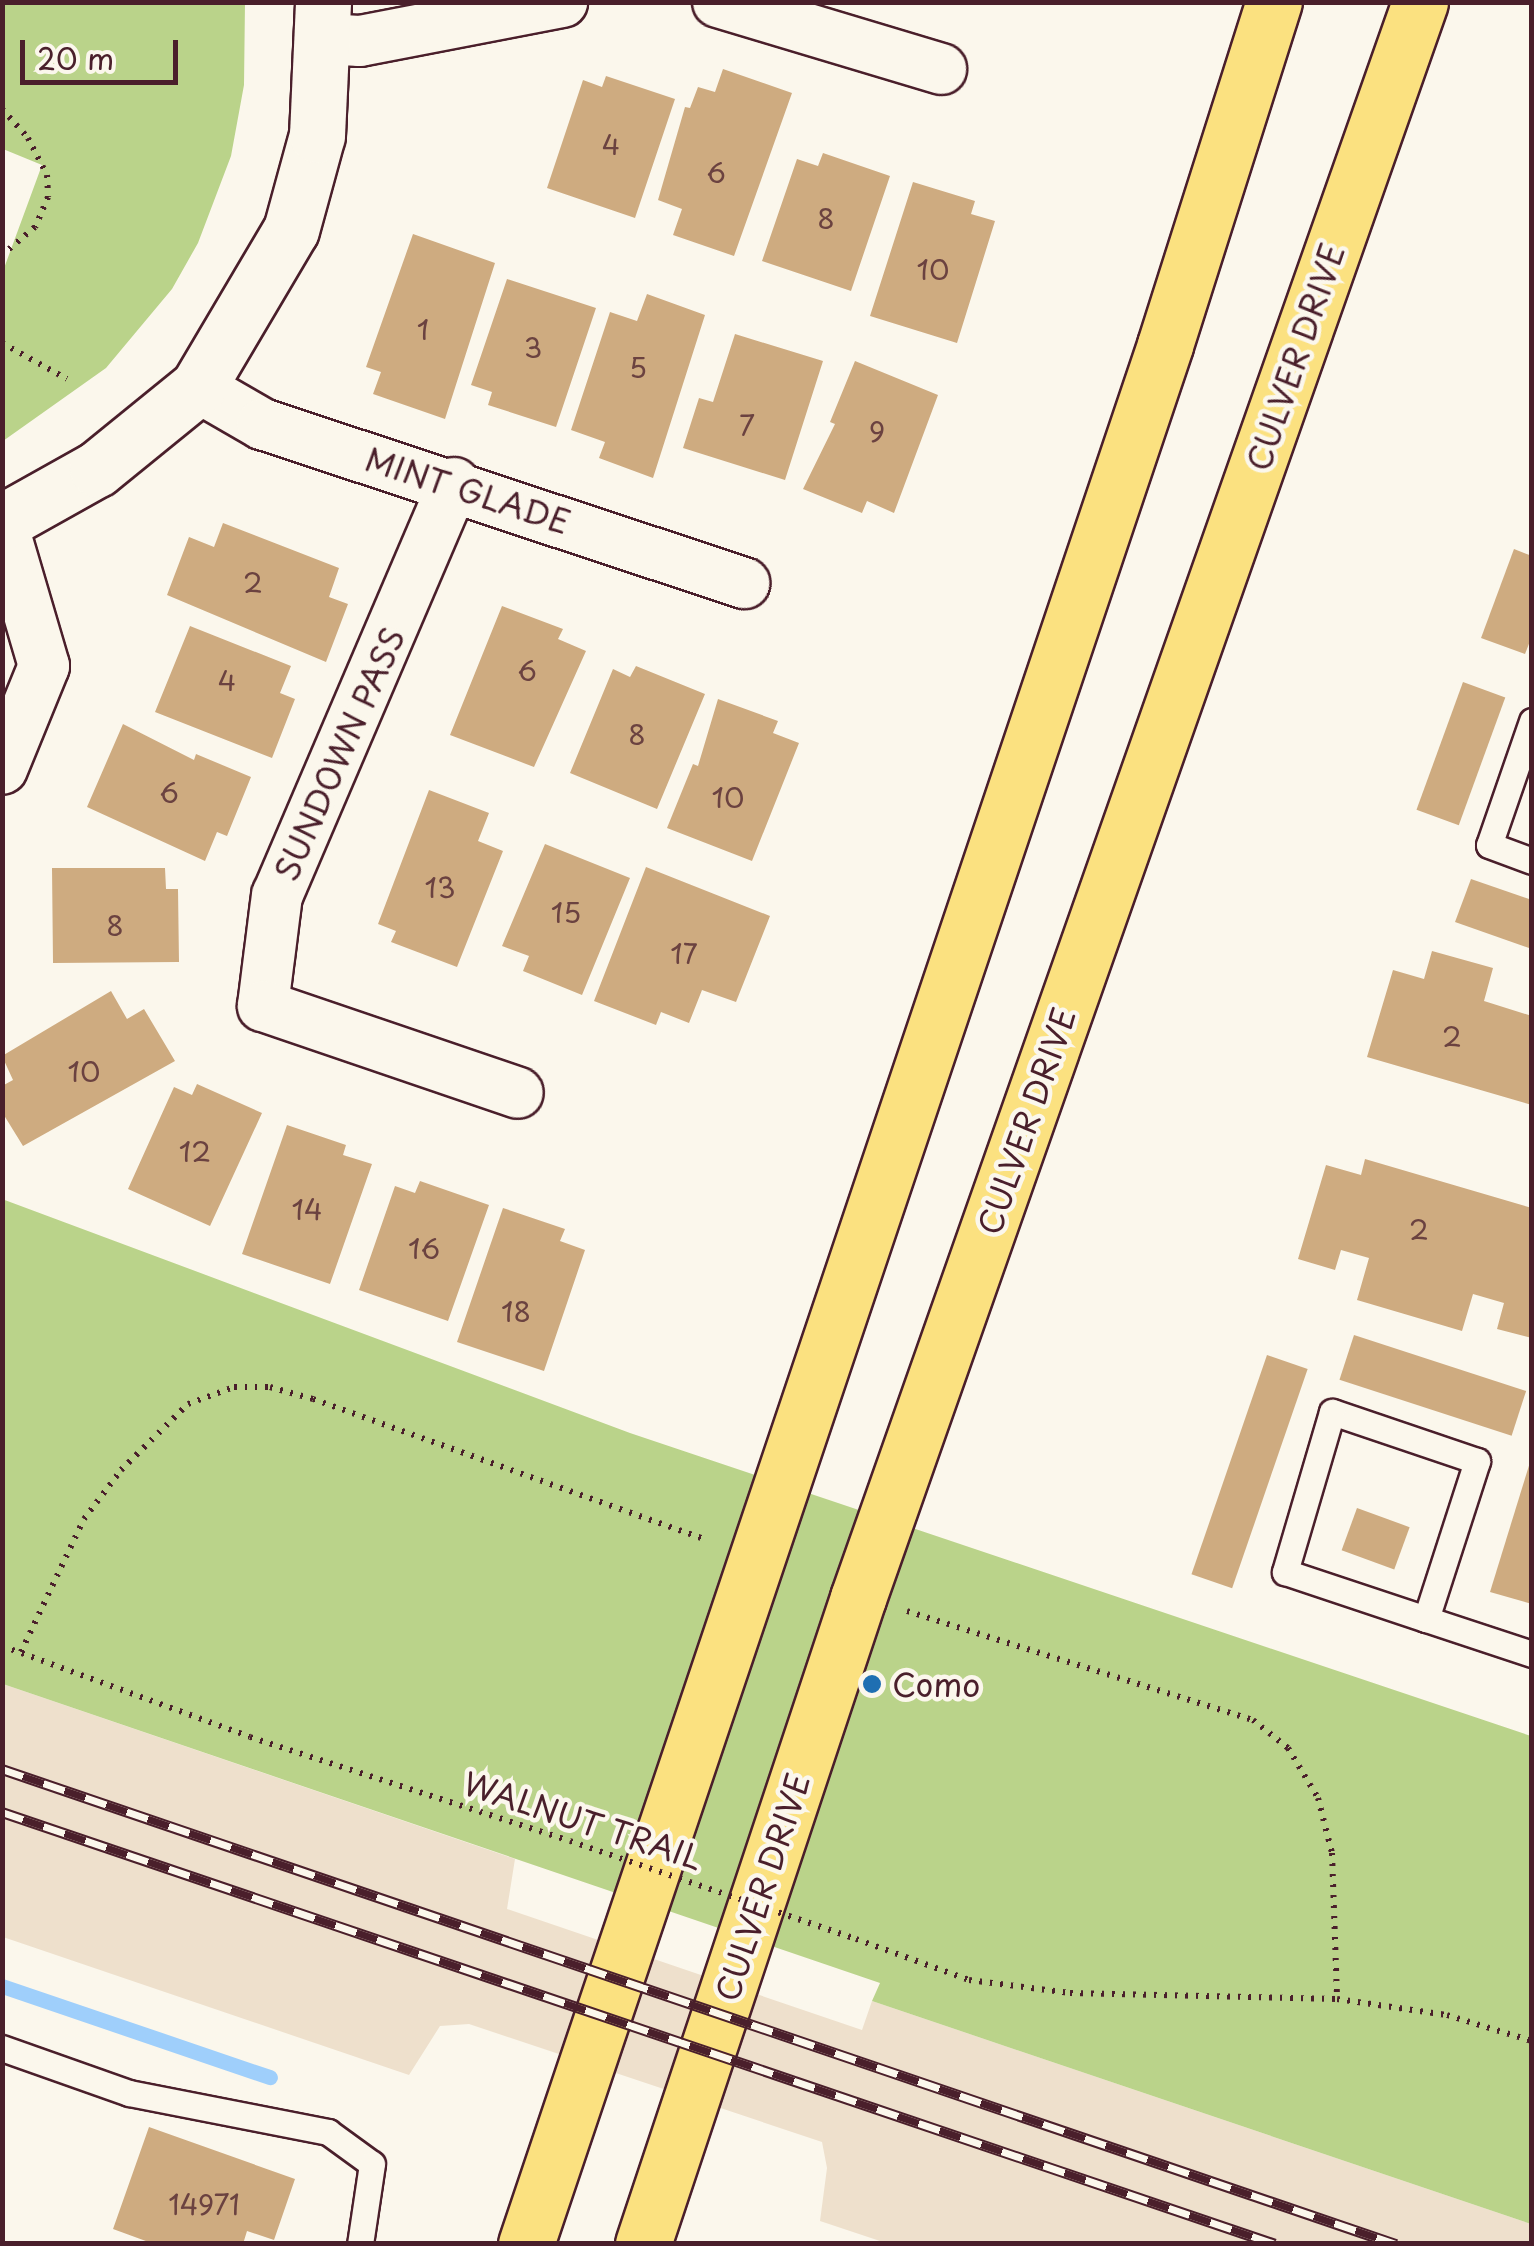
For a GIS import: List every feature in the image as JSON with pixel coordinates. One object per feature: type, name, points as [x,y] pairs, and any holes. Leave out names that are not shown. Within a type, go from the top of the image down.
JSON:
[{"type":"main road","points":[[526,2244],[754,1557],[1153,382],[1274,2]]},
{"type":"main road","name":"CULVER DRIVE","points":[[643,2244],[858,1598],[1420,2]]},
{"type":"street","points":[[2,769],[44,666],[2,522],[97,469],[198,387],[291,230],[317,135],[323,21],[360,41],[562,2]]},
{"type":"street","points":[[718,2],[942,69]]},
{"type":"street","name":"MINT GLADE","points":[[198,387],[262,424],[454,483],[744,583]]},
{"type":"street","name":"SUNDOWN PASS","points":[[454,483],[278,895],[263,1006],[518,1093]]},
{"type":"lane","points":[[1532,721],[1488,845],[1532,861]]},
{"type":"lane","points":[[1426,1619],[1477,1460],[1332,1412],[1285,1572],[1426,1619],[1532,1654]]},
{"type":"lane","points":[[2,2048],[130,2093],[328,2132],[372,2164],[360,2244]]},
{"type":"path","points":[[2,109],[28,138],[47,175],[48,197],[35,227],[2,255]]},
{"type":"path","points":[[2,344],[67,380]]},
{"type":"path","points":[[20,1652],[84,1520],[122,1470],[188,1404],[234,1387],[270,1387],[313,1399],[754,1557]]},
{"type":"path","points":[[858,1598],[976,1628],[1252,1720],[1288,1748],[1318,1798],[1332,1852],[1337,1998]]},
{"type":"path","name":"WALNUT TRAIL","points":[[2,1646],[250,1737],[570,1841],[969,1980],[1070,1994],[1337,1998],[1447,2015],[1532,2042]]},
{"type":"shaded area","points":[[3,1684],[515,1859],[507,1909],[862,2030],[872,2001],[1531,2224],[1531,2243],[886,2243],[820,2221],[827,2168],[822,2142],[469,2024],[440,2026],[409,2075],[3,1937]]},
{"type":"green space","points":[[3,2],[245,3],[244,85],[231,156],[198,243],[172,289],[106,368],[3,441],[3,271],[42,165],[3,149]]},
{"type":"green space","points":[[2,1199],[630,1433],[1531,1736],[1531,2224],[872,2001],[880,1983],[3,1684]]},
{"type":"building","points":[[723,69],[792,93],[734,256],[673,235],[682,209],[658,200],[685,107],[690,108],[698,87],[715,92]]},
{"type":"building","points":[[606,76],[675,99],[635,218],[547,188],[583,80],[602,87]]},
{"type":"building","points":[[823,153],[890,176],[851,291],[762,261],[797,159],[818,166]]},
{"type":"building","points":[[913,182],[975,201],[971,214],[995,221],[957,343],[870,316]]},
{"type":"building","points":[[413,234],[495,263],[445,419],[373,394],[381,372],[366,367]]},
{"type":"building","points":[[507,279],[596,308],[556,427],[488,405],[492,392],[471,385]]},
{"type":"building","points":[[647,294],[705,315],[653,478],[599,458],[605,442],[571,430],[610,312],[637,321]]},
{"type":"building","points":[[735,334],[823,361],[785,480],[683,448],[699,398],[713,402]]},
{"type":"building","points":[[855,361],[938,395],[894,513],[867,501],[862,513],[803,489],[835,424],[830,422]]},
{"type":"building","points":[[223,523],[339,568],[329,597],[348,604],[326,662],[167,595],[189,537],[214,547]]},
{"type":"building","points":[[1514,549],[1532,556],[1532,636],[1525,654],[1481,638]]},
{"type":"building","points":[[502,606],[563,629],[558,639],[586,651],[534,767],[450,735]]},
{"type":"building","points":[[190,626],[291,666],[280,693],[295,699],[272,758],[155,712]]},
{"type":"building","points":[[636,666],[705,694],[657,809],[570,773],[613,669],[630,677]]},
{"type":"building","points":[[1463,682],[1505,697],[1459,825],[1416,810]]},
{"type":"building","points":[[718,699],[778,721],[773,733],[799,743],[752,861],[667,828],[693,764],[698,766]]},
{"type":"building","points":[[123,724],[194,760],[196,754],[251,777],[227,836],[217,832],[205,861],[87,807]]},
{"type":"building","points":[[429,790],[489,813],[478,841],[503,851],[457,967],[391,942],[396,931],[378,924]]},
{"type":"building","points":[[545,844],[630,878],[582,995],[523,971],[529,956],[502,946]]},
{"type":"building","points":[[646,867],[770,916],[736,1002],[702,990],[689,1023],[661,1012],[656,1025],[594,1001]]},
{"type":"building","points":[[52,868],[165,868],[166,889],[178,889],[179,962],[53,963]]},
{"type":"building","points":[[1471,879],[1532,900],[1532,949],[1455,922]]},
{"type":"building","points":[[1432,951],[1493,968],[1484,1001],[1532,1016],[1532,1105],[1367,1057],[1393,970],[1424,979]]},
{"type":"building","points":[[111,991],[127,1019],[144,1009],[175,1061],[23,1146],[2,1112],[2,1086],[13,1080],[2,1056]]},
{"type":"building","points":[[197,1084],[262,1113],[210,1226],[128,1189],[174,1087],[192,1095]]},
{"type":"building","points":[[287,1125],[346,1145],[343,1155],[372,1164],[330,1284],[242,1254]]},
{"type":"building","points":[[1365,1159],[1532,1208],[1532,1338],[1497,1329],[1504,1303],[1473,1294],[1462,1331],[1357,1300],[1369,1258],[1341,1250],[1335,1270],[1298,1259],[1326,1165],[1361,1175]]},
{"type":"building","points":[[420,1181],[489,1205],[448,1321],[359,1290],[395,1186],[415,1193]]},
{"type":"building","points":[[503,1208],[565,1229],[560,1241],[585,1250],[544,1371],[457,1342]]},
{"type":"building","points":[[1354,1335],[1526,1391],[1512,1436],[1339,1380]]},
{"type":"building","points":[[1267,1355],[1308,1369],[1232,1588],[1191,1574]]},
{"type":"building","points":[[1532,1459],[1532,1604],[1490,1592]]},
{"type":"building","points":[[1357,1508],[1410,1527],[1394,1569],[1342,1550]]},
{"type":"building","points":[[149,2127],[295,2179],[274,2240],[247,2231],[243,2244],[154,2244],[113,2229]]},
{"type":"waterway","points":[[2,1986],[270,2077]]},
{"type":"railway","points":[[2,1769],[1396,2244]]},
{"type":"railway","points":[[2,1812],[1275,2244]]},
{"type":"place","name":"Como","points":[[872,1684]]}]
